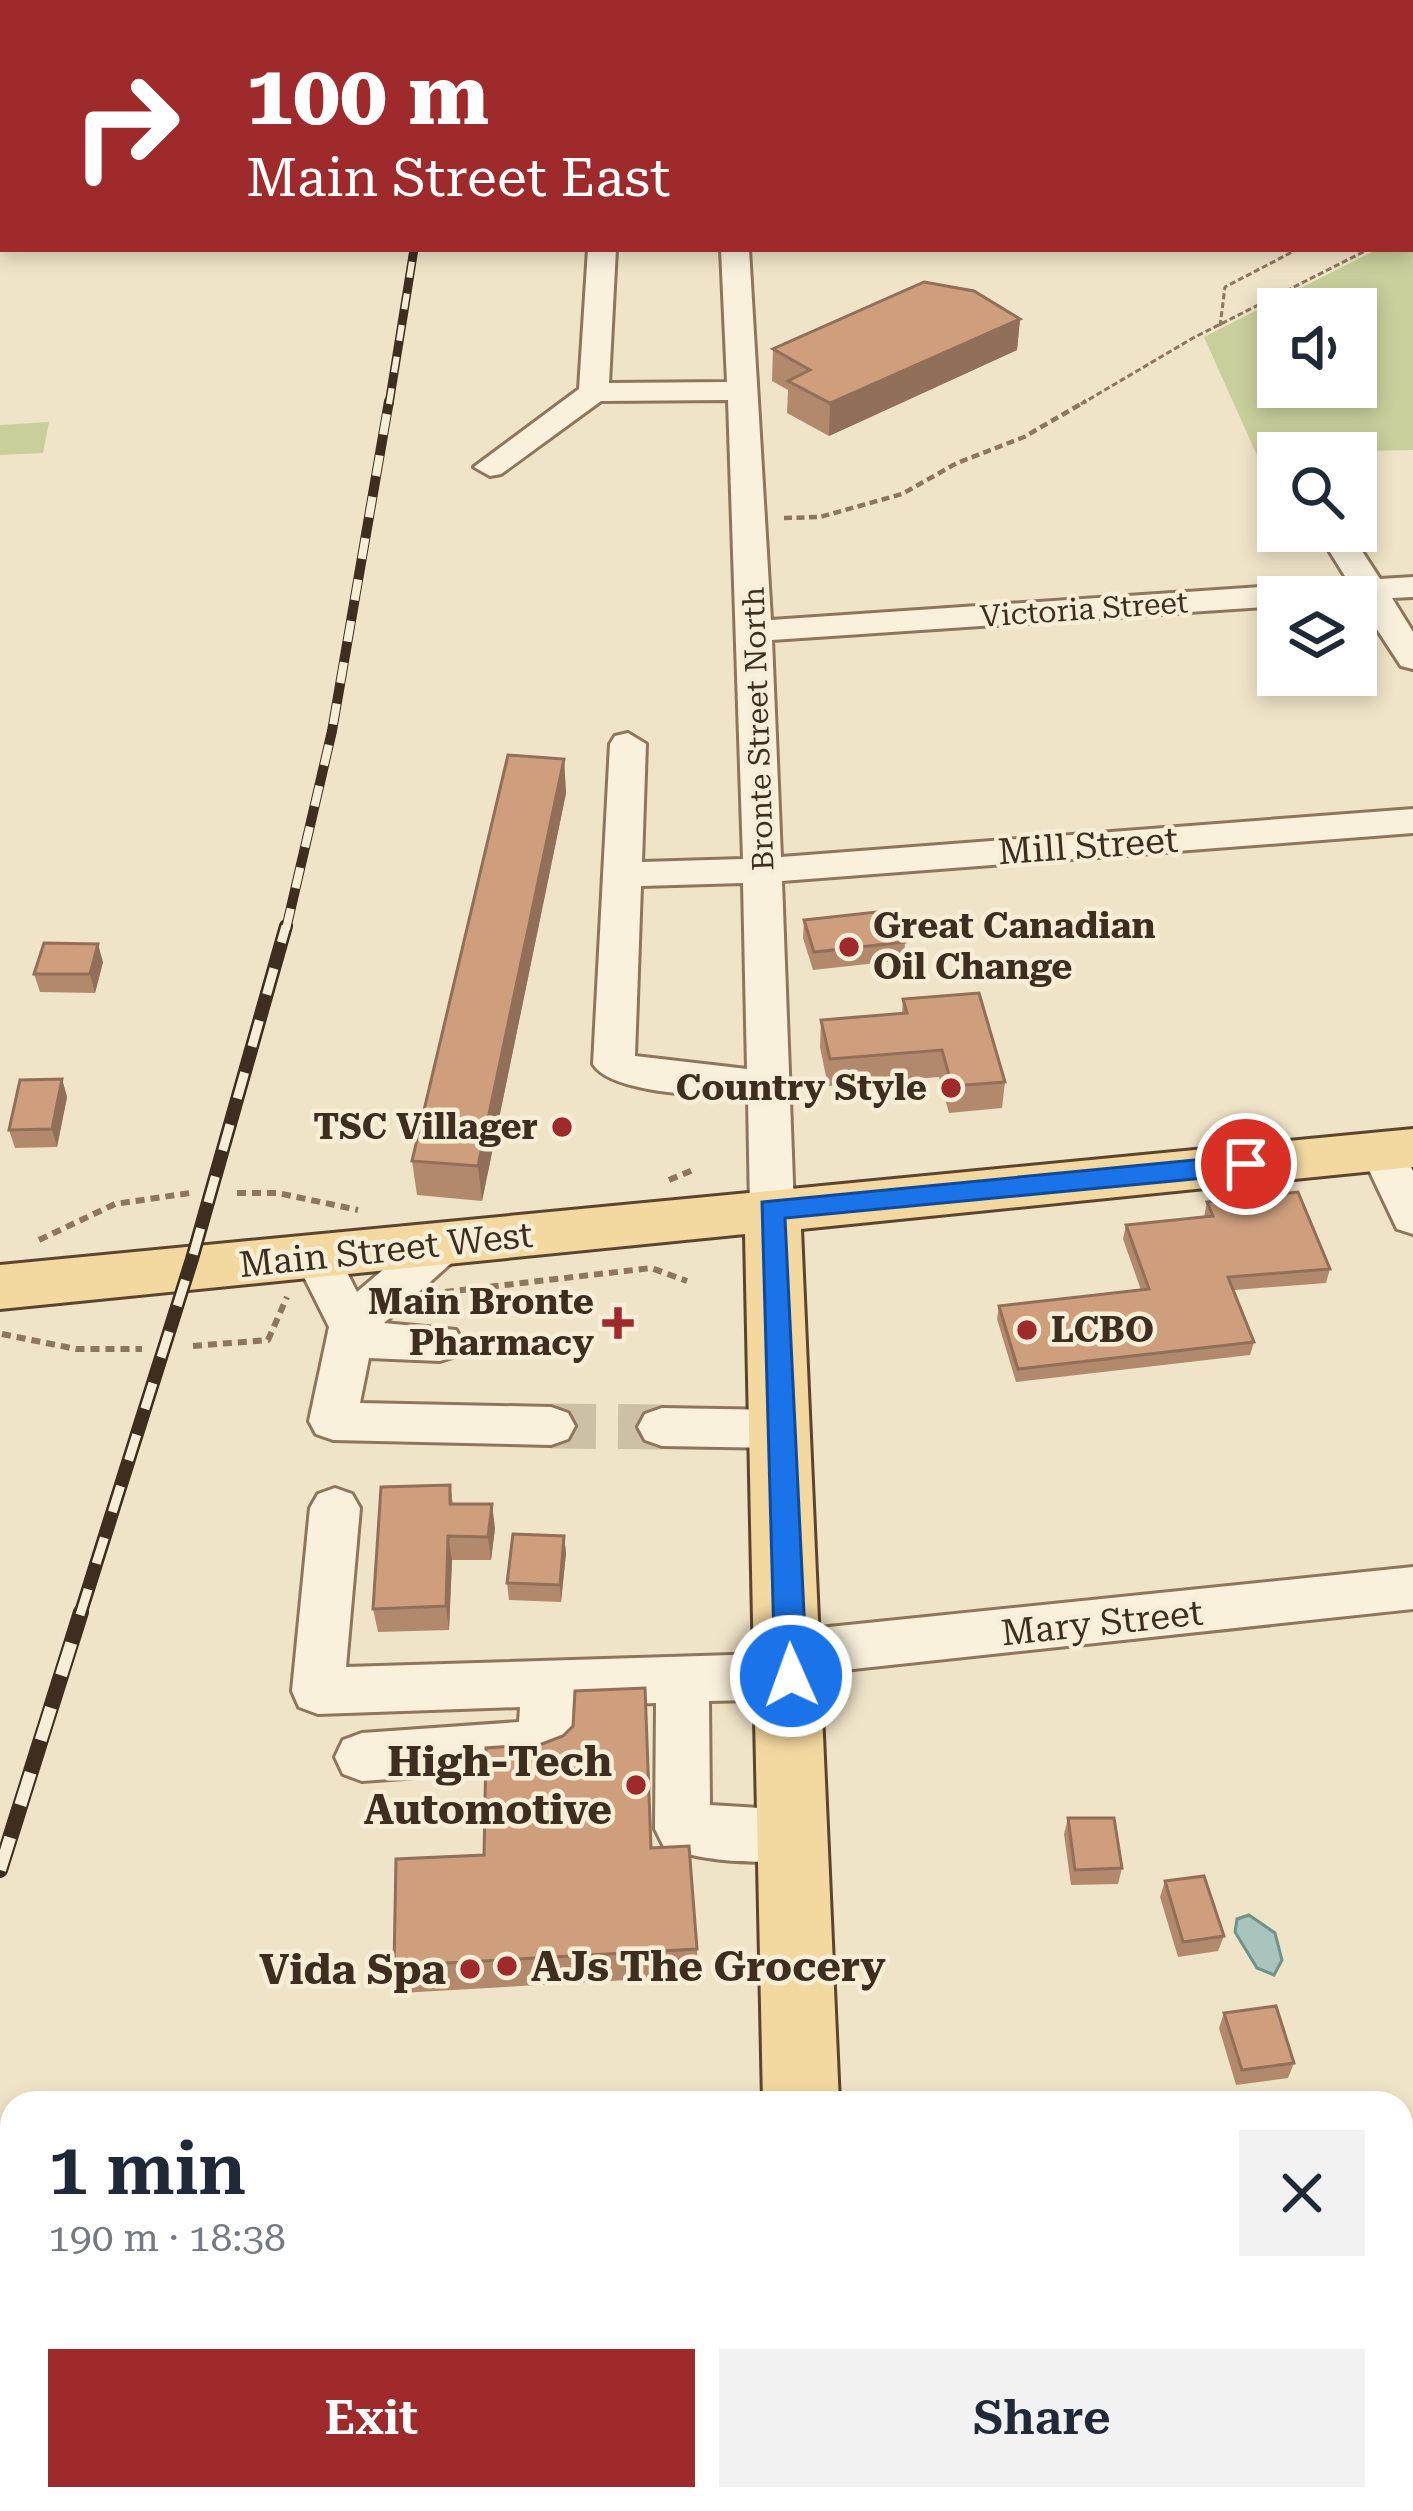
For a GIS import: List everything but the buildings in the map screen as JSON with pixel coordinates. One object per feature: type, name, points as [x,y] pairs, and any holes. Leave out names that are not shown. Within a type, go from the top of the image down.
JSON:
[{"type":"main road","name":"Main Street West","points":[[1,1310],[332,1298],[442,1245],[1397,1149]]},
{"type":"main road","points":[[772,1209],[802,2091]]},
{"type":"street","points":[[594,392],[602,252]]},
{"type":"street","name":"Bronte Street North","points":[[735,252],[755,631],[772,1209]]},
{"type":"street","points":[[490,467],[594,392],[744,391]]},
{"type":"street","name":"Victoria Street","points":[[1377,590],[1413,587]]},
{"type":"street","name":"Victoria Street","points":[[755,631],[1257,598]]},
{"type":"street","points":[[1377,600],[1413,659]]},
{"type":"street","points":[[628,744],[614,1064],[634,1072],[768,1086]]},
{"type":"street","name":"Mill Street","points":[[622,875],[764,871],[1413,821]]},
{"type":"street","points":[[1397,1149],[1413,1218]]},
{"type":"street","points":[[440,1343],[332,1298],[333,1421],[551,1426]]},
{"type":"street","points":[[662,1426],[782,1429]]},
{"type":"street","name":"Mary Street","points":[[334,1508],[318,1691],[682,1679],[1413,1588]]},
{"type":"street","points":[[682,1679],[683,1828],[796,1835]]},
{"type":"street","points":[[362,1756],[545,1744],[547,1683]]},
{"type":"path","points":[[1220,326],[1225,287],[1292,252]]},
{"type":"path","points":[[750,518],[820,517],[902,494],[957,463],[1024,437],[1363,252]]},
{"type":"path","points":[[651,1182],[694,1169]]},
{"type":"path","points":[[39,1240],[115,1204],[190,1192]]},
{"type":"path","points":[[237,1192],[278,1193],[370,1213]]},
{"type":"path","points":[[193,1346],[268,1340],[332,1298],[651,1268],[687,1281]]},
{"type":"path","points":[[1,1310],[76,1349],[142,1348]]},
{"type":"green space","points":[[1372,252],[1413,252],[1413,450],[1377,451],[1377,432],[1257,432],[1257,456],[1204,337],[1257,310],[1257,408],[1377,408],[1377,288],[1301,288]]},
{"type":"green space","points":[[49,422],[43,453],[0,455],[0,425]]},
{"type":"water","points":[[1249,1915],[1275,1933],[1282,1960],[1274,1975],[1257,1968],[1235,1932],[1237,1919]]},
{"type":"tunnel","points":[[551,1426],[662,1427]]},
{"type":"railway","points":[[389,404],[414,252]]},
{"type":"railway","points":[[286,929],[332,731],[389,401]]},
{"type":"railway","points":[[80,1615],[192,1259],[286,926]]},
{"type":"railway","points":[[0,1870],[81,1612]]},
{"type":"place","name":"Great Canadian Oil Change","points":[[849,947]]},
{"type":"place","name":"Country Style","points":[[951,1088]]},
{"type":"place","name":"TSC Villager","points":[[562,1127]]},
{"type":"place","name":"Main Bronte Pharmacy","points":[[618,1323]]},
{"type":"place","name":"LCBO","points":[[1027,1330]]},
{"type":"place","name":"High-Tech Automotive","points":[[636,1785]]},
{"type":"place","name":"AJs The Grocery","points":[[507,1966]]},
{"type":"place","name":"Vida Spa","points":[[470,1969]]},
{"type":"route","points":[[791,1676],[772,1209],[1246,1164]]}]
